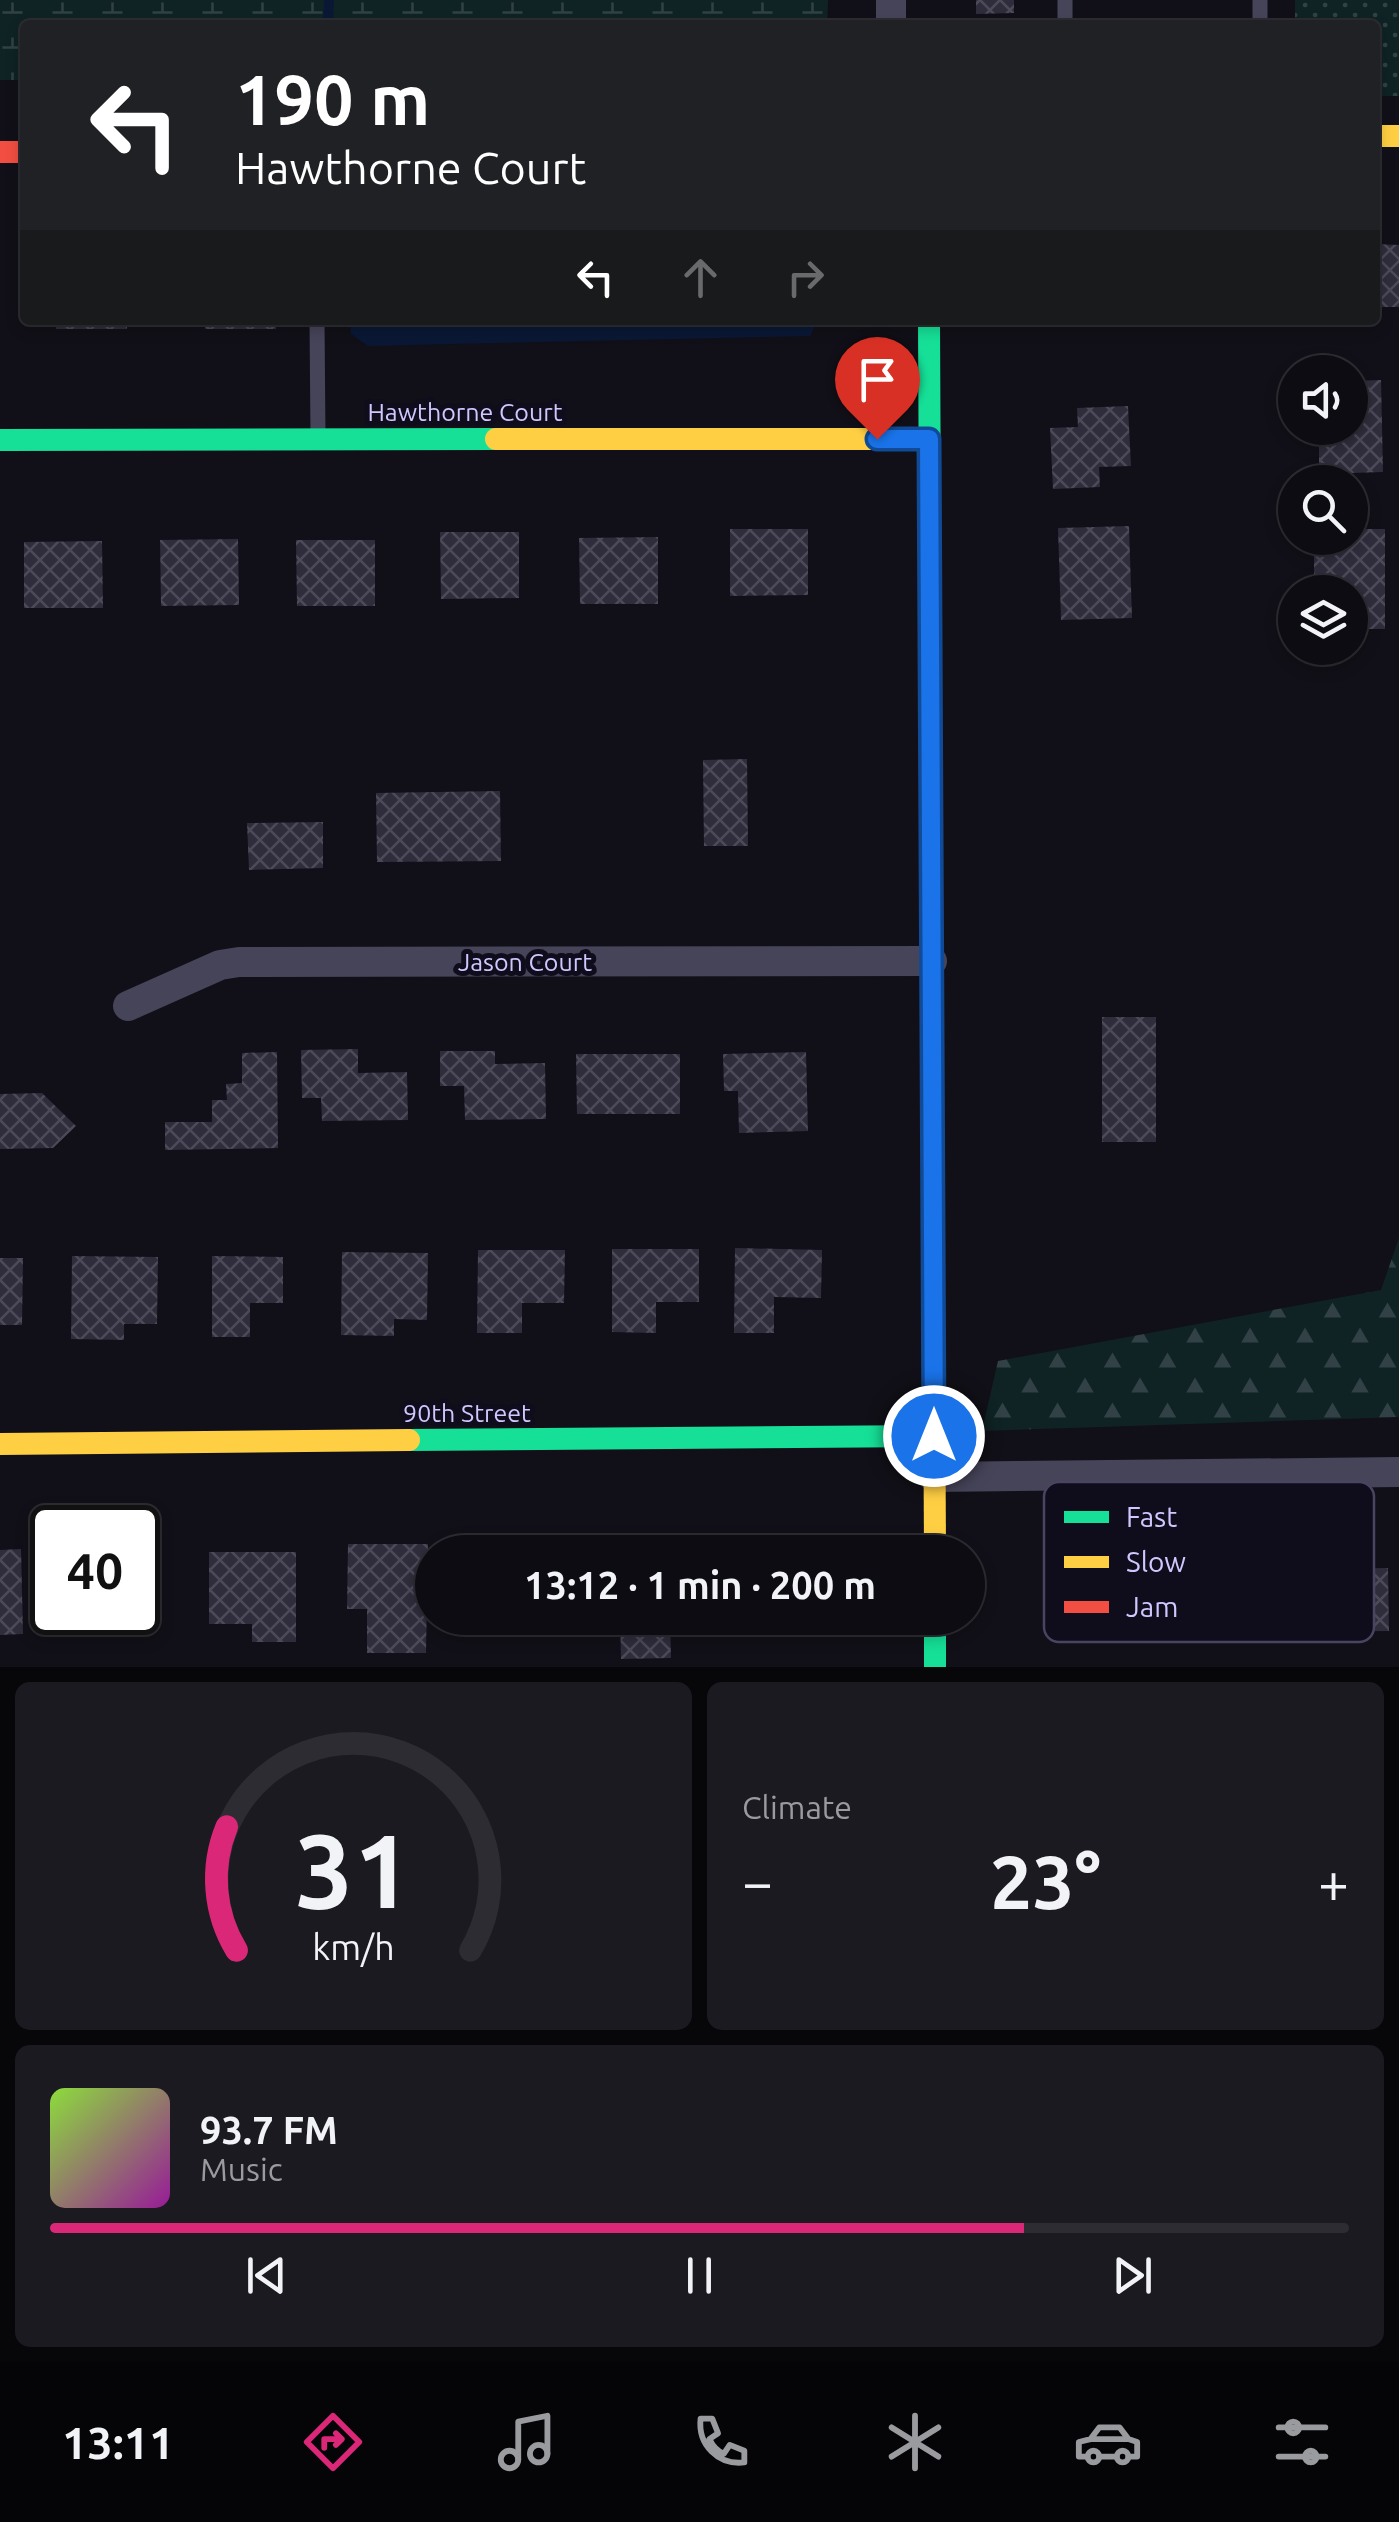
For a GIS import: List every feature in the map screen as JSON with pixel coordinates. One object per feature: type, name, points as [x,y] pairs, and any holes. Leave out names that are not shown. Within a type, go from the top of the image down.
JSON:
[{"type":"street","points":[[928,325],[934,1535]]},
{"type":"street","name":"Hawthorne Court","points":[[0,440],[929,439]]},
{"type":"street","name":"Jason Court","points":[[128,1006],[220,965],[239,962],[932,960]]},
{"type":"street","name":"90th Street","points":[[0,1444],[934,1436]]},
{"type":"street","points":[[934,1477],[1399,1472]]},
{"type":"street","points":[[935,1635],[935,1667]]},
{"type":"lane","points":[[317,325],[318,440]]},
{"type":"green space","points":[[0,0],[828,0],[827,20],[20,20],[20,80],[0,80]]},
{"type":"green space","points":[[1295,0],[1399,0],[1399,96],[1380,96],[1380,20],[1295,20]]},
{"type":"green space","points":[[1399,1238],[1399,1417],[982,1431],[998,1361],[1381,1290]]},
{"type":"water","points":[[350,325],[816,325],[810,336],[368,346],[351,334]]},
{"type":"building","points":[[976,0],[1014,0],[1014,13],[976,14]]},
{"type":"building","points":[[1380,244],[1399,245],[1399,307],[1380,307]]},
{"type":"building","points":[[56,325],[127,325],[127,329],[56,329]]},
{"type":"building","points":[[205,325],[276,325],[276,329],[205,329]]},
{"type":"building","points":[[1368,380],[1381,380],[1383,472],[1368,472],[1368,465],[1319,465],[1319,445],[1368,445]]},
{"type":"building","points":[[1128,406],[1131,466],[1099,467],[1100,487],[1053,489],[1050,428],[1078,427],[1077,408]]},
{"type":"building","points":[[1129,526],[1132,618],[1061,620],[1058,528]]},
{"type":"building","points":[[730,529],[808,529],[808,595],[730,596]]},
{"type":"building","points":[[1368,529],[1385,529],[1385,629],[1368,629],[1368,575],[1314,575],[1314,555],[1368,555]]},
{"type":"building","points":[[440,532],[519,532],[519,598],[441,599]]},
{"type":"building","points":[[658,537],[658,604],[580,604],[579,538]]},
{"type":"building","points":[[238,539],[239,605],[161,606],[160,540]]},
{"type":"building","points":[[296,540],[375,540],[375,606],[297,606]]},
{"type":"building","points":[[102,541],[103,608],[24,608],[24,542]]},
{"type":"building","points":[[747,759],[748,846],[704,846],[703,760]]},
{"type":"building","points":[[500,791],[501,861],[377,862],[376,793]]},
{"type":"building","points":[[323,822],[323,868],[249,870],[247,823]]},
{"type":"building","points":[[1102,1017],[1156,1017],[1156,1142],[1102,1142]]},
{"type":"building","points":[[358,1049],[358,1073],[407,1072],[408,1120],[322,1121],[321,1098],[302,1098],[301,1050]]},
{"type":"building","points":[[440,1051],[495,1051],[495,1064],[545,1063],[546,1119],[465,1120],[464,1086],[440,1086]]},
{"type":"building","points":[[277,1052],[278,1148],[165,1150],[165,1122],[212,1122],[212,1100],[227,1100],[226,1084],[242,1083],[242,1053]]},
{"type":"building","points":[[806,1052],[808,1131],[739,1133],[738,1091],[724,1091],[723,1054]]},
{"type":"building","points":[[576,1054],[680,1054],[680,1114],[577,1114]]},
{"type":"building","points":[[42,1093],[76,1126],[53,1148],[0,1149],[0,1094]]},
{"type":"building","points":[[735,1248],[822,1250],[821,1298],[774,1297],[774,1333],[734,1333]]},
{"type":"building","points":[[612,1249],[699,1249],[699,1302],[656,1302],[656,1333],[612,1332]]},
{"type":"building","points":[[478,1250],[565,1250],[564,1303],[522,1303],[522,1333],[477,1333]]},
{"type":"building","points":[[342,1252],[428,1253],[427,1320],[394,1319],[394,1336],[341,1335]]},
{"type":"building","points":[[72,1256],[158,1257],[157,1324],[124,1324],[124,1340],[71,1339]]},
{"type":"building","points":[[212,1256],[283,1257],[283,1303],[250,1303],[250,1337],[212,1337]]},
{"type":"building","points":[[0,1258],[23,1258],[22,1325],[0,1325]]},
{"type":"building","points":[[348,1544],[415,1544],[415,1635],[426,1635],[426,1653],[367,1653],[367,1609],[347,1609]]},
{"type":"building","points":[[21,1549],[23,1634],[0,1635],[0,1550]]},
{"type":"building","points":[[209,1552],[296,1552],[296,1642],[252,1642],[252,1624],[209,1624]]},
{"type":"building","points":[[1374,1568],[1388,1568],[1389,1631],[1374,1631]]},
{"type":"building","points":[[620,1635],[670,1635],[671,1658],[621,1659]]},
{"type":"waterway","points":[[328,20],[329,0]]},
{"type":"traffic: fast","points":[[929,325],[934,1362]]},
{"type":"traffic: fast","points":[[0,440],[496,439]]},
{"type":"traffic: fast","points":[[409,1440],[934,1436]]},
{"type":"traffic: fast","points":[[935,1635],[935,1667]]},
{"type":"traffic: slow","points":[[1380,136],[1399,136]]},
{"type":"traffic: slow","points":[[496,439],[929,439]]},
{"type":"traffic: slow","points":[[934,1362],[935,1535]]},
{"type":"traffic: slow","points":[[0,1444],[409,1440]]},
{"type":"traffic: jam","points":[[0,152],[20,152]]},
{"type":"route","points":[[877,439],[929,439],[934,1436]]}]
